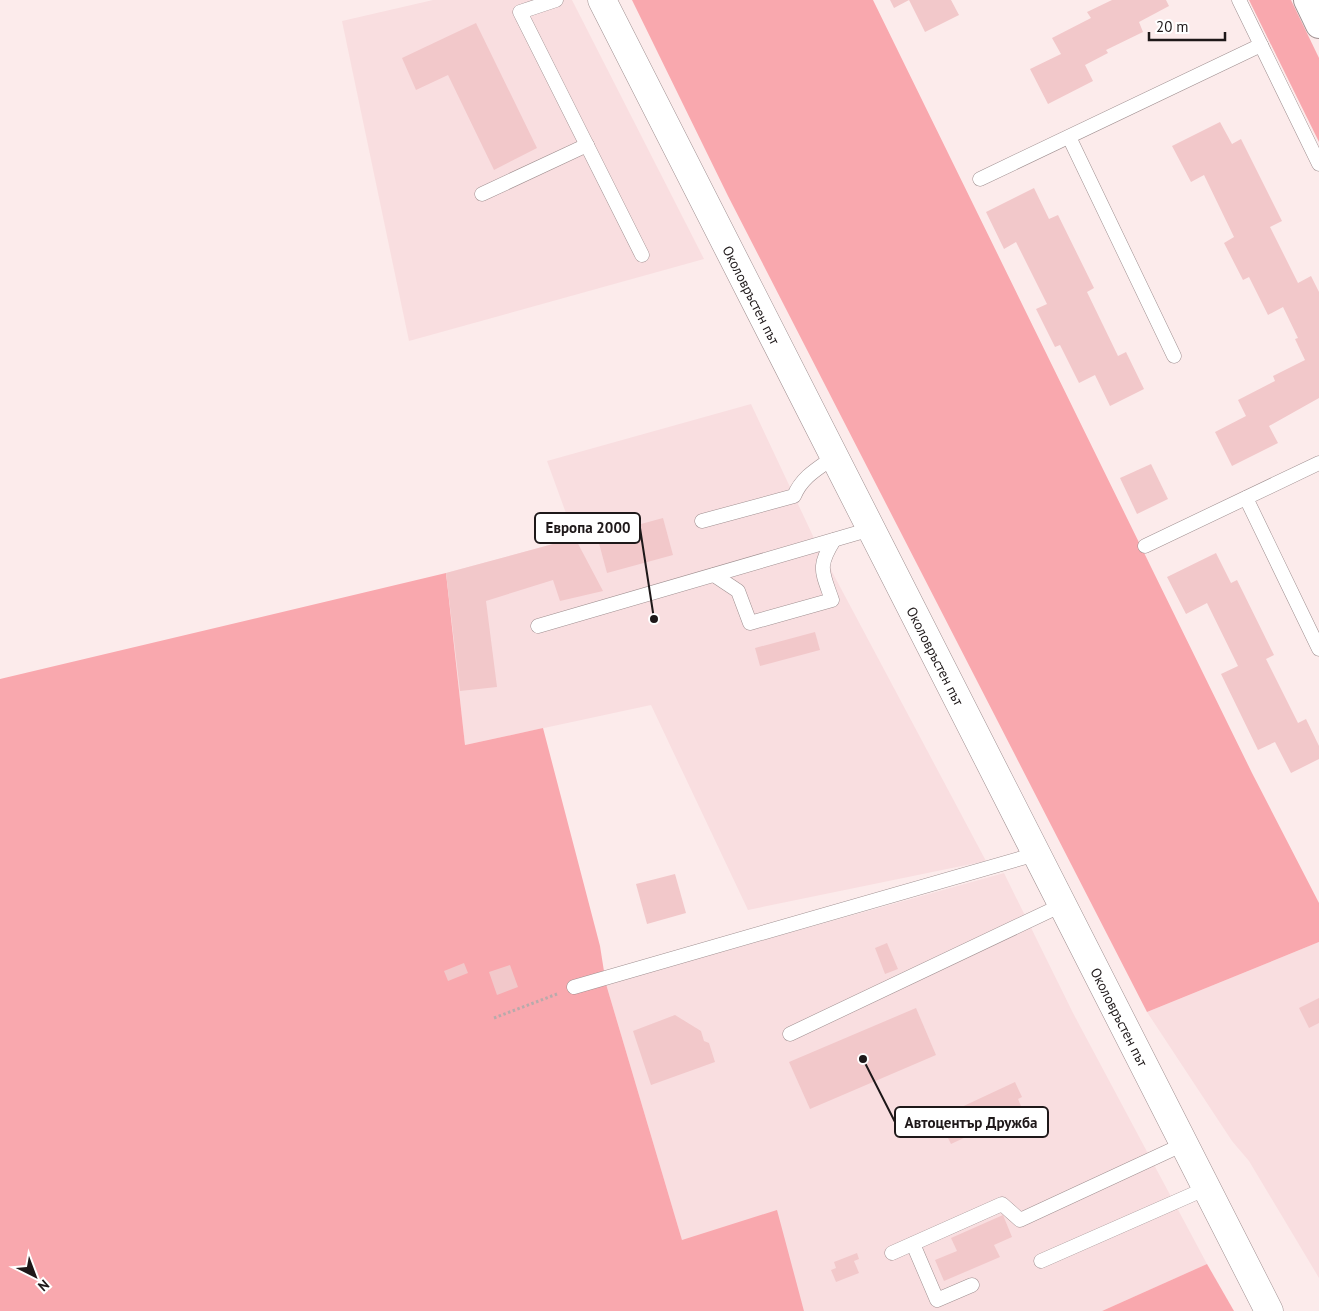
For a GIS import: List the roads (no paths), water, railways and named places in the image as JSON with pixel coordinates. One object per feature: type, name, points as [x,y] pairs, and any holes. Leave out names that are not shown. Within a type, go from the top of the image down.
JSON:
[{"type":"main road","name":"Околовръстен път","points":[[602,0],[1269,1311]]},
{"type":"street","points":[[1307,0],[1319,25]]},
{"type":"lane","points":[[556,0],[520,12],[642,255]]},
{"type":"lane","points":[[1239,0],[1319,164]]},
{"type":"lane","points":[[980,179],[1261,45]]},
{"type":"lane","points":[[1069,136],[1174,356]]},
{"type":"lane","points":[[482,194],[587,145]]},
{"type":"lane","points":[[702,521],[794,496],[799,484],[807,476],[834,457]]},
{"type":"lane","points":[[1145,546],[1319,463]]},
{"type":"lane","points":[[1246,498],[1319,649]]},
{"type":"lane","points":[[538,626],[870,529]]},
{"type":"lane","points":[[714,575],[738,590],[750,623],[832,600],[821,569],[825,554],[834,540]]},
{"type":"lane","points":[[574,987],[1036,854]]},
{"type":"lane","points":[[790,1034],[1062,905]]},
{"type":"lane","points":[[892,1253],[1002,1204],[1020,1220],[1184,1144]]},
{"type":"lane","points":[[1041,1261],[1207,1188]]},
{"type":"lane","points":[[913,1244],[937,1300],[972,1285]]},
{"type":"place","name":"Европа 2000","points":[[654,619]]},
{"type":"place","name":"Автоцентър Дружба","points":[[863,1059]]}]
